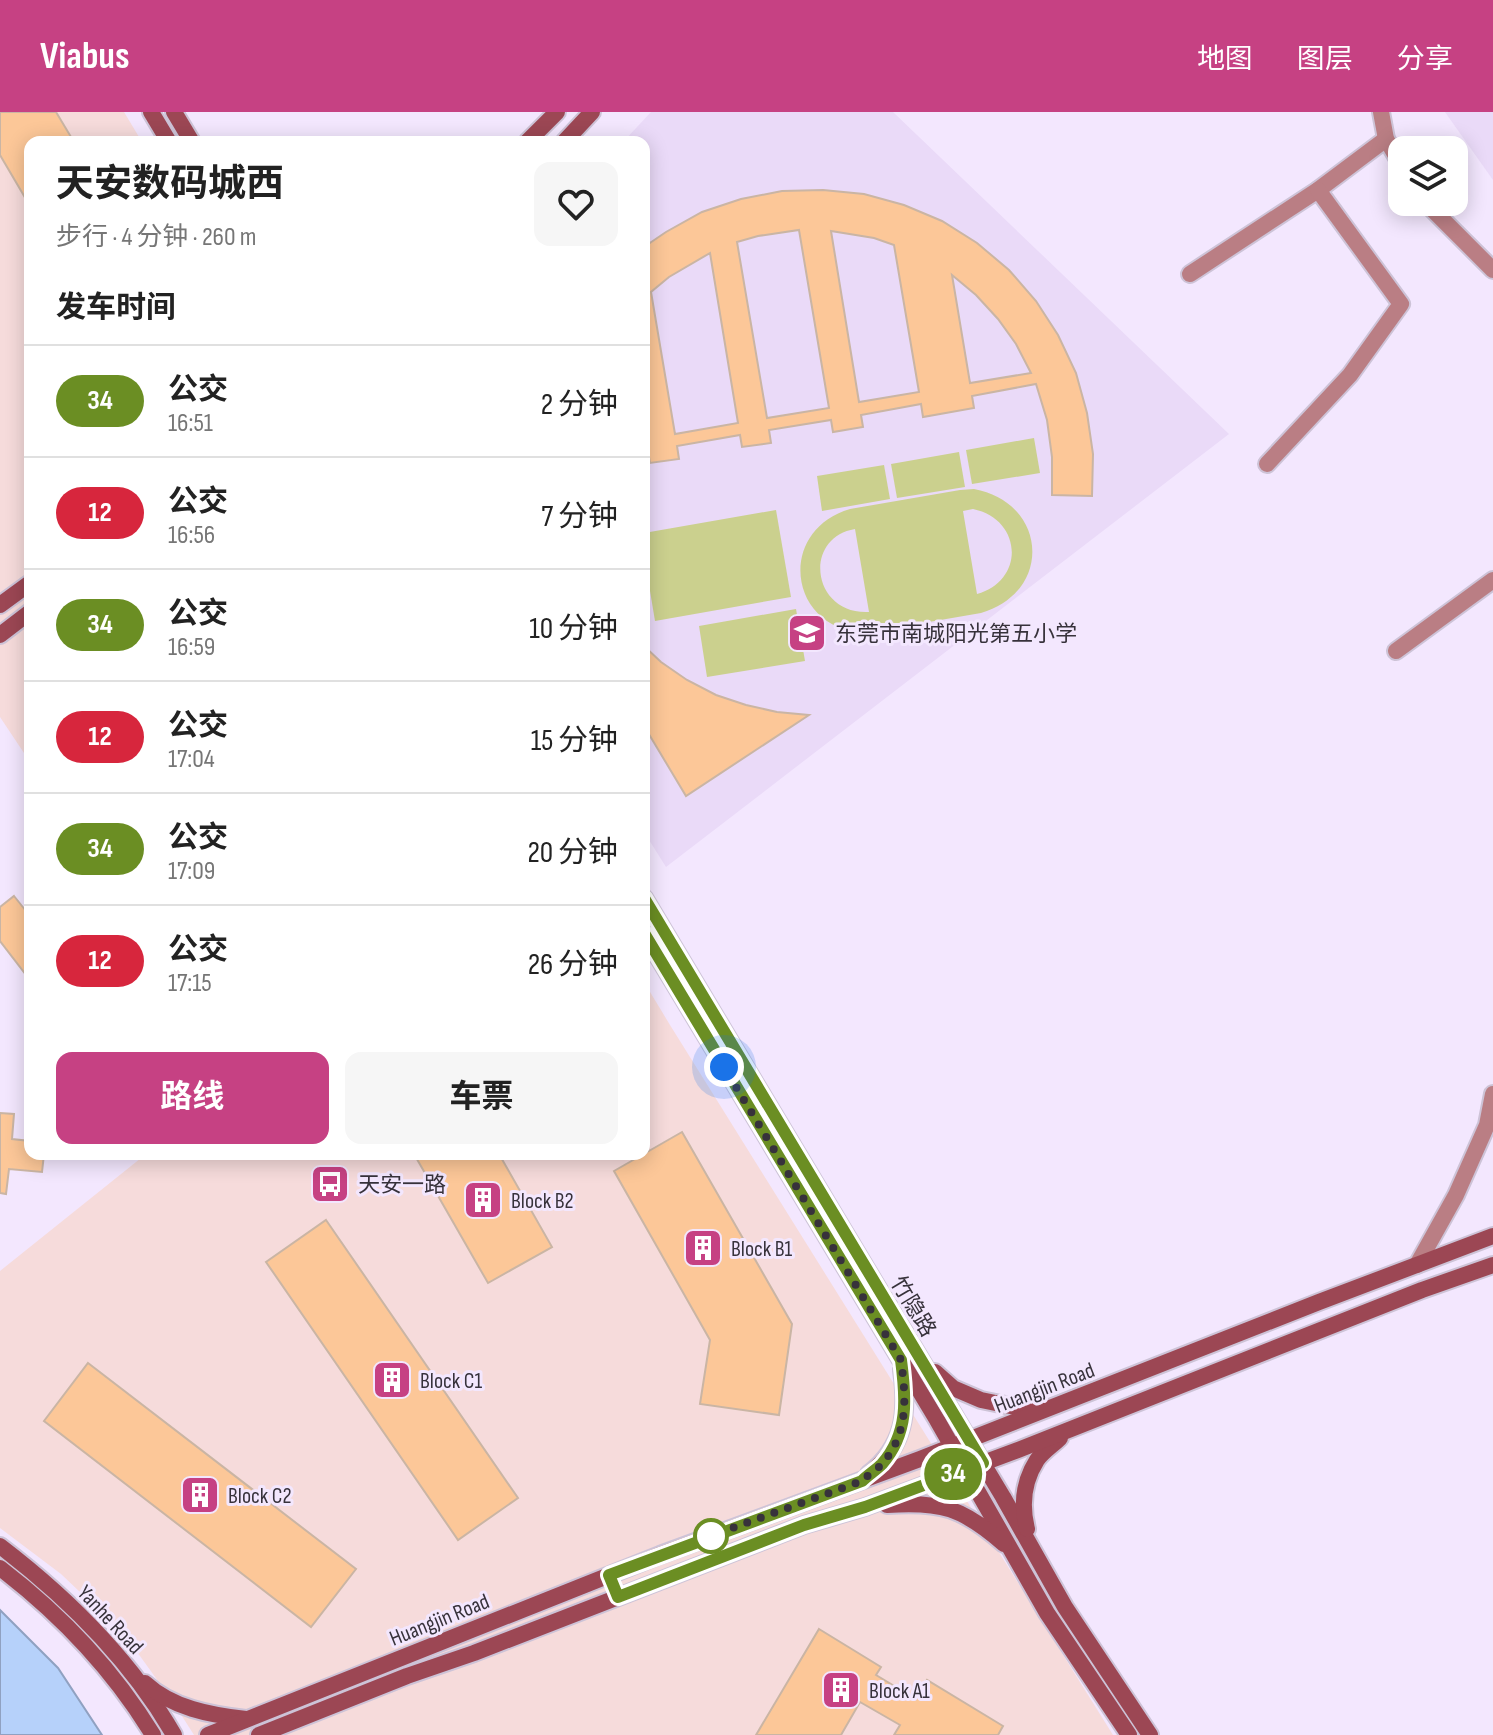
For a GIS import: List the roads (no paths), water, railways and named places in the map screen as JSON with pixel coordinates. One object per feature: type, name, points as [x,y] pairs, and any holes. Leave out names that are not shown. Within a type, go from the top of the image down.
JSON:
[{"type":"main road","points":[[151,112],[165,136]]},
{"type":"main road","points":[[174,112],[188,136]]},
{"type":"main road","points":[[533,136],[557,112]]},
{"type":"main road","points":[[570,136],[592,112]]},
{"type":"main road","points":[[0,605],[24,587]]},
{"type":"main road","points":[[0,635],[24,617]]},
{"type":"main road","name":"竹隐路","points":[[650,908],[983,1463],[1065,1607],[1150,1735]]},
{"type":"main road","name":"竹隐路","points":[[650,943],[953,1446],[1047,1613],[1129,1735]]},
{"type":"main road","name":"Huangjin Road","points":[[208,1735],[660,1555],[862,1481],[1493,1236]]},
{"type":"main road","name":"Huangjin Road","points":[[259,1735],[804,1525],[865,1507],[983,1463],[1493,1265]]},
{"type":"main road","points":[[919,1356],[953,1388],[981,1400],[1015,1407],[1060,1405]]},
{"type":"main road","points":[[862,1481],[882,1465],[902,1430],[906,1397],[901,1360]]},
{"type":"main road","points":[[1031,1546],[1024,1516],[1024,1490],[1037,1459],[1067,1431]]},
{"type":"main road","points":[[865,1507],[914,1503],[950,1508],[982,1525],[1013,1552]]},
{"type":"main road","name":"Yanhe Road","points":[[0,1546],[92,1626],[174,1735]]},
{"type":"main road","name":"Yanhe Road","points":[[0,1568],[79,1639],[136,1708],[153,1735]]},
{"type":"main road","points":[[122,1662],[153,1690],[184,1707],[214,1716],[247,1719]]},
{"type":"street","points":[[1381,112],[1388,142]]},
{"type":"street","points":[[1190,274],[1318,190],[1386,139]]},
{"type":"street","points":[[1267,464],[1350,375],[1401,304],[1318,190]]},
{"type":"street","points":[[1439,216],[1493,270]]},
{"type":"street","points":[[1396,651],[1493,580]]},
{"type":"street","points":[[1417,1265],[1462,1181],[1487,1125],[1493,1094]]},
{"type":"water","points":[[0,1610],[58,1668],[102,1735],[0,1735]]},
{"type":"place","name":"东莞市南城阳光第五小学","points":[[807,633]]},
{"type":"place","name":"天安一路","points":[[330,1184]]},
{"type":"place","name":"Block B2","points":[[483,1200]]},
{"type":"place","name":"Block B1","points":[[703,1248]]},
{"type":"place","name":"Block C1","points":[[392,1380]]},
{"type":"place","name":"Block C2","points":[[200,1495]]},
{"type":"place","name":"Block A1","points":[[841,1690]]}]
